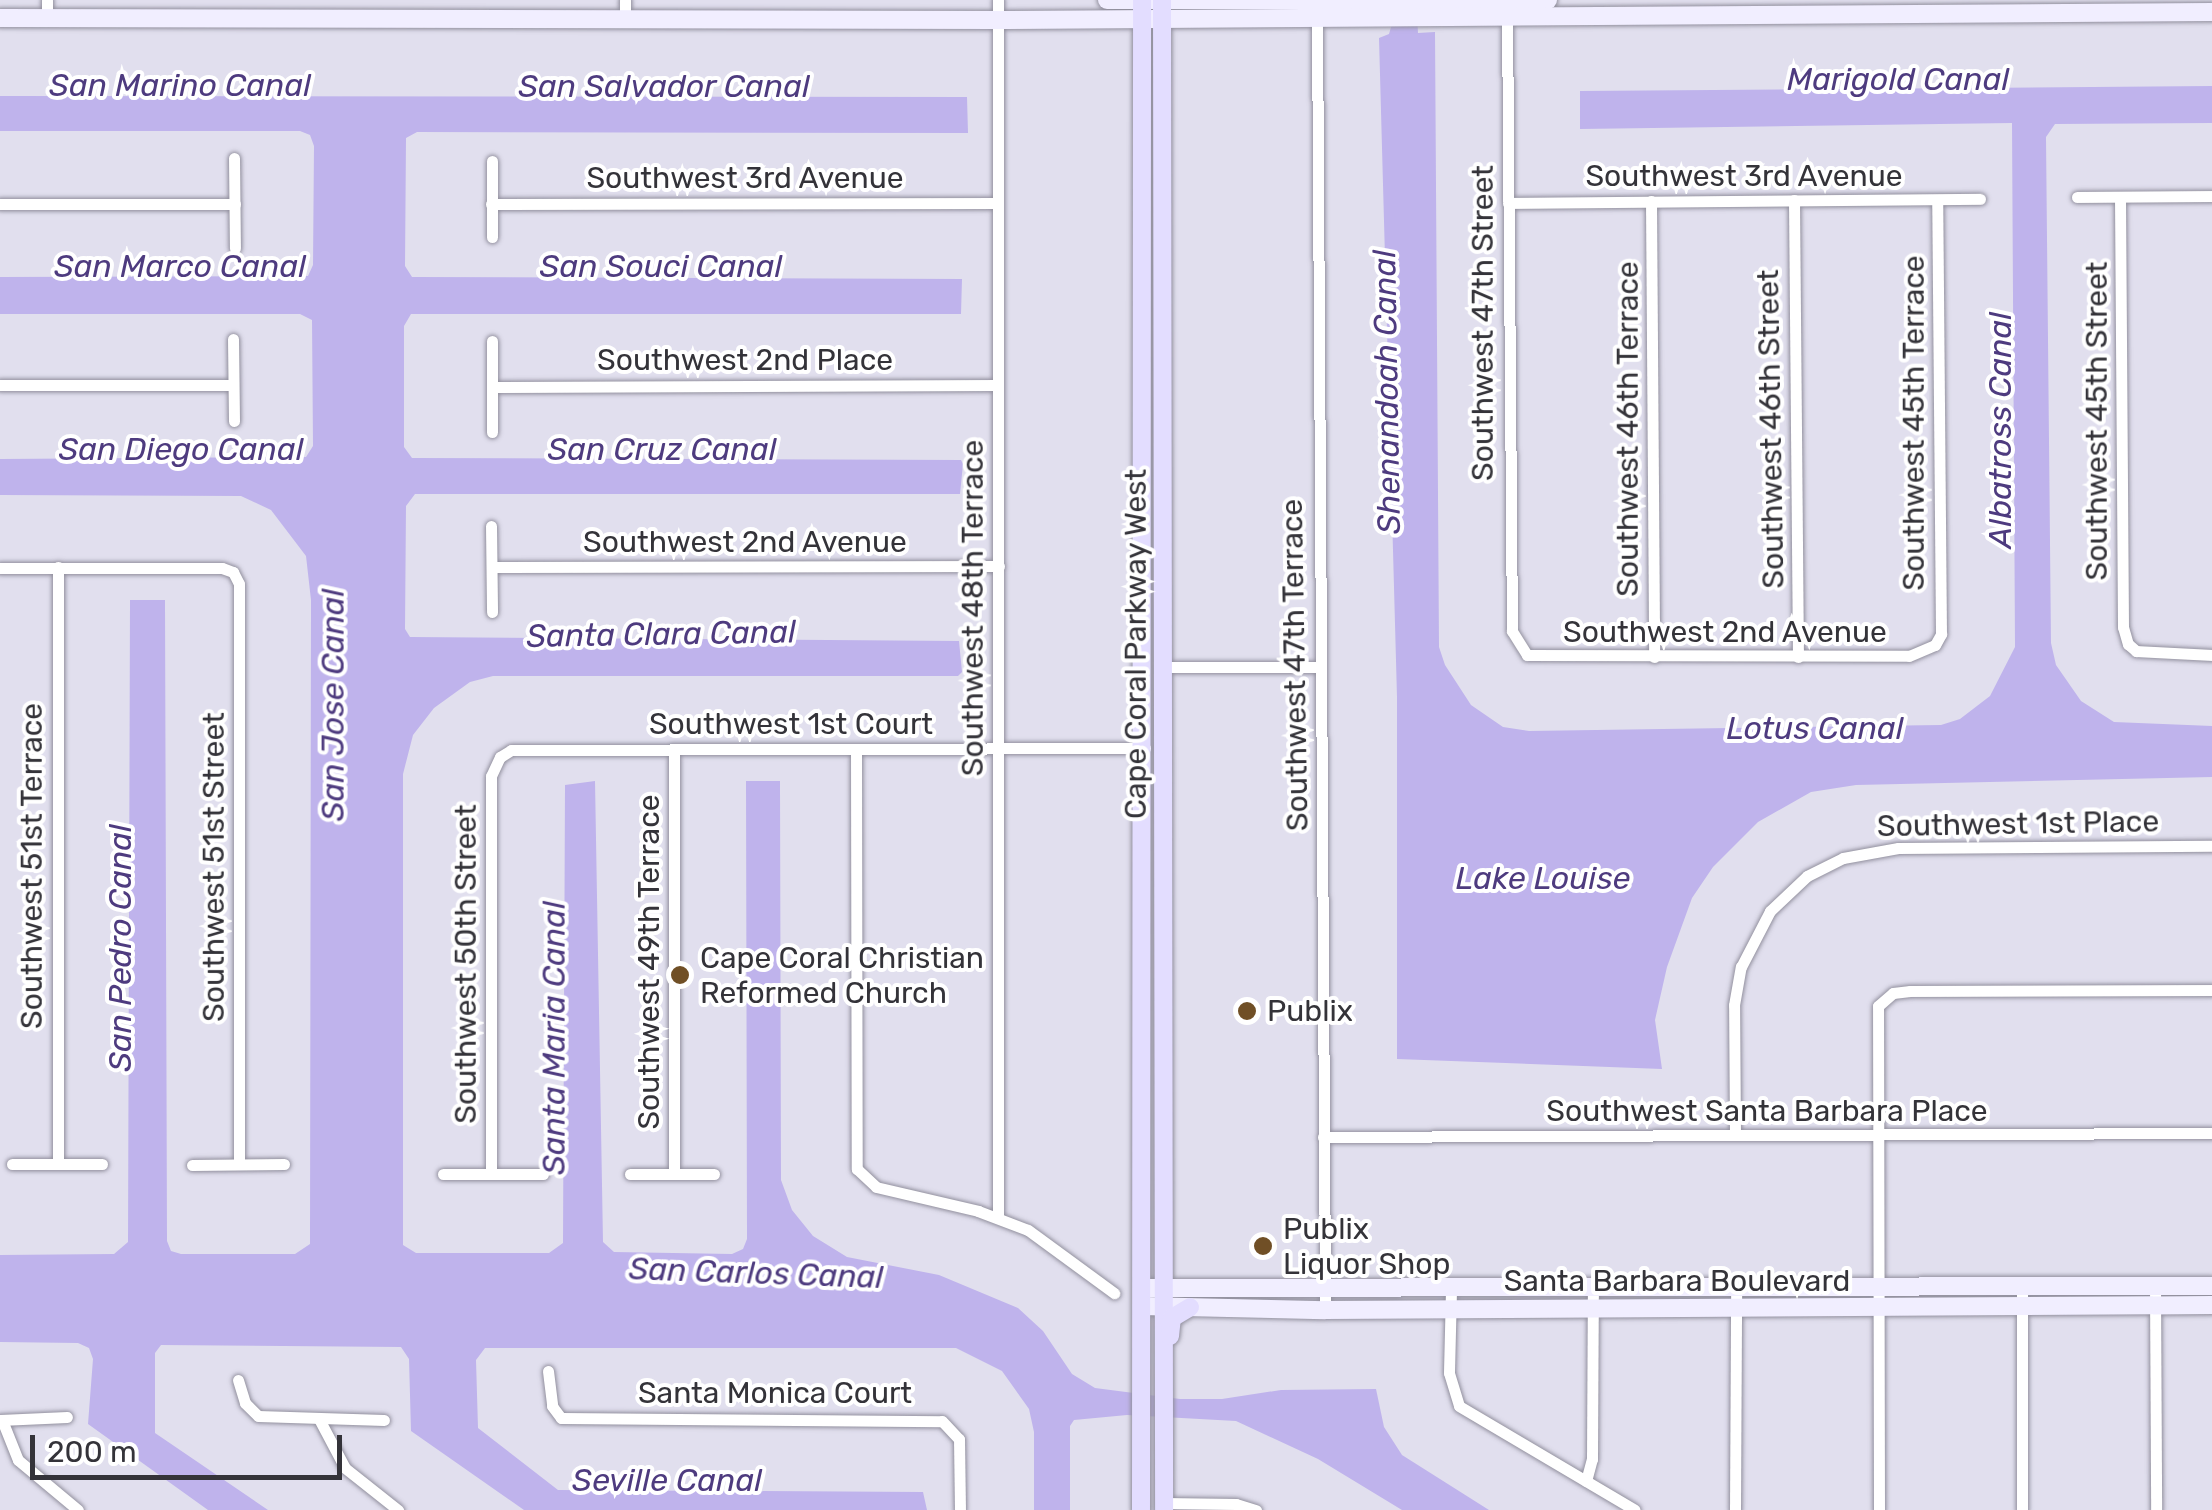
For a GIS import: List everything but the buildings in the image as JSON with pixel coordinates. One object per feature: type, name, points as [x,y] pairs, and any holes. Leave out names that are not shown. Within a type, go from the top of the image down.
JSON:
[{"type":"main road","name":"Cape Coral Parkway West","points":[[1141,1510],[1145,939],[1142,7]]},
{"type":"main road","name":"Cape Coral Parkway West","points":[[1162,7],[1167,1391]]},
{"type":"main road","points":[[1143,540],[1153,560],[1154,656],[1164,667]]},
{"type":"main road","points":[[1145,748],[1154,764],[1155,861],[1164,874]]},
{"type":"main road","points":[[1145,939],[1152,963],[1152,1050],[1164,1068]]},
{"type":"main road","points":[[1164,1507],[1172,1322],[1176,1313],[1190,1307]]},
{"type":"street","name":"Southwest 48th Terrace","points":[[998,0],[998,1217]]},
{"type":"street","points":[[1107,0],[1142,7]]},
{"type":"street","points":[[1506,6],[1548,0]]},
{"type":"street","name":"Southwest 47th Street","points":[[1506,6],[1510,562],[1512,631],[1516,644]]},
{"type":"street","points":[[0,18],[46,9],[625,10],[998,20],[1142,7],[2120,6],[2212,12]]},
{"type":"street","name":"Southwest 47th Terrace","points":[[1315,7],[1325,1310]]},
{"type":"street","points":[[234,158],[235,248]]},
{"type":"street","points":[[492,161],[492,237]]},
{"type":"street","points":[[2077,198],[2212,196]]},
{"type":"street","name":"Southwest 45th Street","points":[[2120,197],[2123,627],[2128,644],[2147,654],[2212,654]]},
{"type":"street","name":"Southwest 46th Street","points":[[1794,200],[1798,657]]},
{"type":"street","name":"Southwest 45th Terrace","points":[[1935,645],[1941,634],[1938,200]]},
{"type":"street","name":"Southwest 3rd Avenue","points":[[1508,202],[1980,200]]},
{"type":"street","name":"Southwest 46th Terrace","points":[[1651,201],[1654,658]]},
{"type":"street","name":"Southwest 3rd Avenue","points":[[492,204],[998,203]]},
{"type":"street","points":[[0,204],[235,204]]},
{"type":"street","points":[[234,339],[234,421]]},
{"type":"street","points":[[492,342],[492,432]]},
{"type":"street","name":"Southwest 2nd Place","points":[[492,386],[998,384]]},
{"type":"street","points":[[0,385],[233,385]]},
{"type":"street","points":[[492,526],[492,612]]},
{"type":"street","name":"Southwest 2nd Avenue","points":[[492,567],[999,566]]},
{"type":"street","points":[[0,568],[58,568]]},
{"type":"street","name":"Southwest 51st Street","points":[[58,568],[233,572],[239,603],[239,1164]]},
{"type":"street","name":"Southwest 51st Terrace","points":[[58,568],[58,1164]]},
{"type":"street","name":"Southwest 2nd Avenue","points":[[1516,644],[1527,655],[1539,658],[1909,656],[1935,645]]},
{"type":"street","points":[[1164,667],[1321,667]]},
{"type":"street","name":"Southwest 1st Court","points":[[500,756],[512,750],[1145,748]]},
{"type":"street","name":"Southwest 49th Terrace","points":[[674,749],[674,1174]]},
{"type":"street","points":[[856,749],[855,1158],[866,1182],[998,1217],[1055,1246],[1114,1293]]},
{"type":"street","name":"Southwest 50th Street","points":[[491,1174],[492,776],[500,756]]},
{"type":"street","name":"Southwest 1st Place","points":[[1735,1136],[1735,992],[1751,940],[1778,901],[1831,863],[1883,849],[2212,846]]},
{"type":"street","points":[[1878,1510],[1876,1017],[1883,999],[1910,992],[2212,990]]},
{"type":"street","name":"Southwest Santa Barbara Place","points":[[1323,1138],[2212,1134]]},
{"type":"street","points":[[12,1164],[102,1164]]},
{"type":"street","points":[[192,1164],[284,1164]]},
{"type":"street","points":[[443,1174],[543,1174]]},
{"type":"street","name":"Southwest 49th Terrace","points":[[630,1174],[714,1174]]},
{"type":"street","points":[[2155,1286],[2156,1510]]},
{"type":"street","name":"Santa Barbara Boulevard","points":[[1142,1297],[1325,1289],[2212,1286]]},
{"type":"street","points":[[2022,1287],[2022,1510]]},
{"type":"street","points":[[1735,1510],[1736,1288]]},
{"type":"street","points":[[1586,1482],[1592,1459],[1593,1289]]},
{"type":"street","points":[[1451,1290],[1452,1396],[1468,1414],[1635,1510]]},
{"type":"street","name":"Santa Barbara Boulevard","points":[[1164,1297],[1190,1307],[1325,1310],[2212,1305]]},
{"type":"street","name":"Santa Monica Court","points":[[548,1371],[552,1406],[561,1418],[942,1421],[959,1439],[960,1510]]},
{"type":"street","points":[[238,1380],[245,1403],[258,1416],[384,1420]]},
{"type":"street","points":[[67,1417],[1,1420],[18,1460],[78,1510]]},
{"type":"street","points":[[319,1419],[345,1468],[398,1510]]},
{"type":"street","points":[[1164,1507],[1236,1504],[1256,1510]]},
{"type":"water","points":[[1399,0],[1416,0],[1418,33],[1435,32],[1439,647],[1445,665],[1471,705],[1503,727],[1529,731],[1941,725],[1960,719],[1990,696],[2015,647],[2012,123],[1580,129],[1580,91],[2212,86],[2212,123],[2055,124],[2046,137],[2051,643],[2056,665],[2081,701],[2114,722],[2212,726],[2212,777],[1856,785],[1811,792],[1758,822],[1713,867],[1692,898],[1667,967],[1655,1020],[1662,1069],[1397,1059],[1397,697],[1379,38],[1389,34]]},
{"type":"water","points":[[0,96],[967,97],[968,133],[417,132],[406,138],[405,266],[412,277],[962,279],[961,314],[411,314],[404,326],[404,447],[412,458],[961,460],[963,464],[960,494],[415,494],[406,506],[405,629],[410,637],[959,641],[962,672],[958,676],[493,676],[470,682],[434,708],[413,735],[403,774],[403,1245],[416,1253],[549,1253],[563,1243],[565,785],[595,781],[603,1242],[614,1252],[732,1254],[743,1249],[747,1239],[746,781],[780,781],[781,1180],[792,1210],[813,1236],[847,1257],[939,1275],[1018,1308],[1043,1331],[1072,1374],[1095,1388],[1180,1399],[1222,1399],[1281,1390],[1376,1389],[1384,1427],[1402,1455],[1489,1510],[1402,1510],[1318,1459],[1236,1421],[1127,1415],[1074,1420],[1070,1426],[1070,1510],[1034,1510],[1034,1432],[1029,1409],[1002,1371],[956,1348],[485,1348],[476,1360],[478,1428],[558,1490],[923,1492],[927,1510],[524,1510],[411,1431],[409,1359],[401,1347],[161,1345],[155,1353],[155,1433],[268,1510],[208,1510],[88,1424],[93,1359],[89,1348],[78,1343],[0,1342],[0,1255],[114,1254],[128,1242],[130,600],[165,600],[167,1241],[171,1251],[181,1254],[295,1254],[310,1244],[311,600],[306,556],[271,510],[241,496],[0,495],[0,459],[306,457],[313,446],[312,320],[300,314],[0,314],[0,277],[308,276],[313,265],[314,146],[310,135],[300,131],[0,131]]},
{"type":"place","name":"Cape Coral Christian Reformed Church","points":[[680,975]]},
{"type":"place","name":"Publix","points":[[1247,1011]]},
{"type":"place","name":"Publix Liquor Shop","points":[[1263,1246]]},
{"type":"water label","name":"Marigold Canal","points":[[1898,79]]},
{"type":"water label","name":"San Marino Canal","points":[[180,85]]},
{"type":"water label","name":"San Salvador Canal","points":[[664,86]]},
{"type":"water label","name":"San Marco Canal","points":[[180,266]]},
{"type":"water label","name":"San Souci Canal","points":[[661,266]]},
{"type":"water label","name":"Shenandoah Canal","points":[[1387,392]]},
{"type":"water label","name":"Albatross Canal","points":[[2000,430]]},
{"type":"water label","name":"San Diego Canal","points":[[181,449]]},
{"type":"water label","name":"San Cruz Canal","points":[[662,449]]},
{"type":"water label","name":"Santa Clara Canal","points":[[661,634]]},
{"type":"water label","name":"San Jose Canal","points":[[333,705]]},
{"type":"water label","name":"Lotus Canal","points":[[1815,728]]},
{"type":"water label","name":"Lake Louise","points":[[1543,878]]},
{"type":"water label","name":"San Pedro Canal","points":[[120,948]]},
{"type":"water label","name":"Santa Maria Canal","points":[[554,1038]]},
{"type":"water label","name":"San Carlos Canal","points":[[756,1273]]},
{"type":"water label","name":"Seville Canal","points":[[667,1480]]}]
